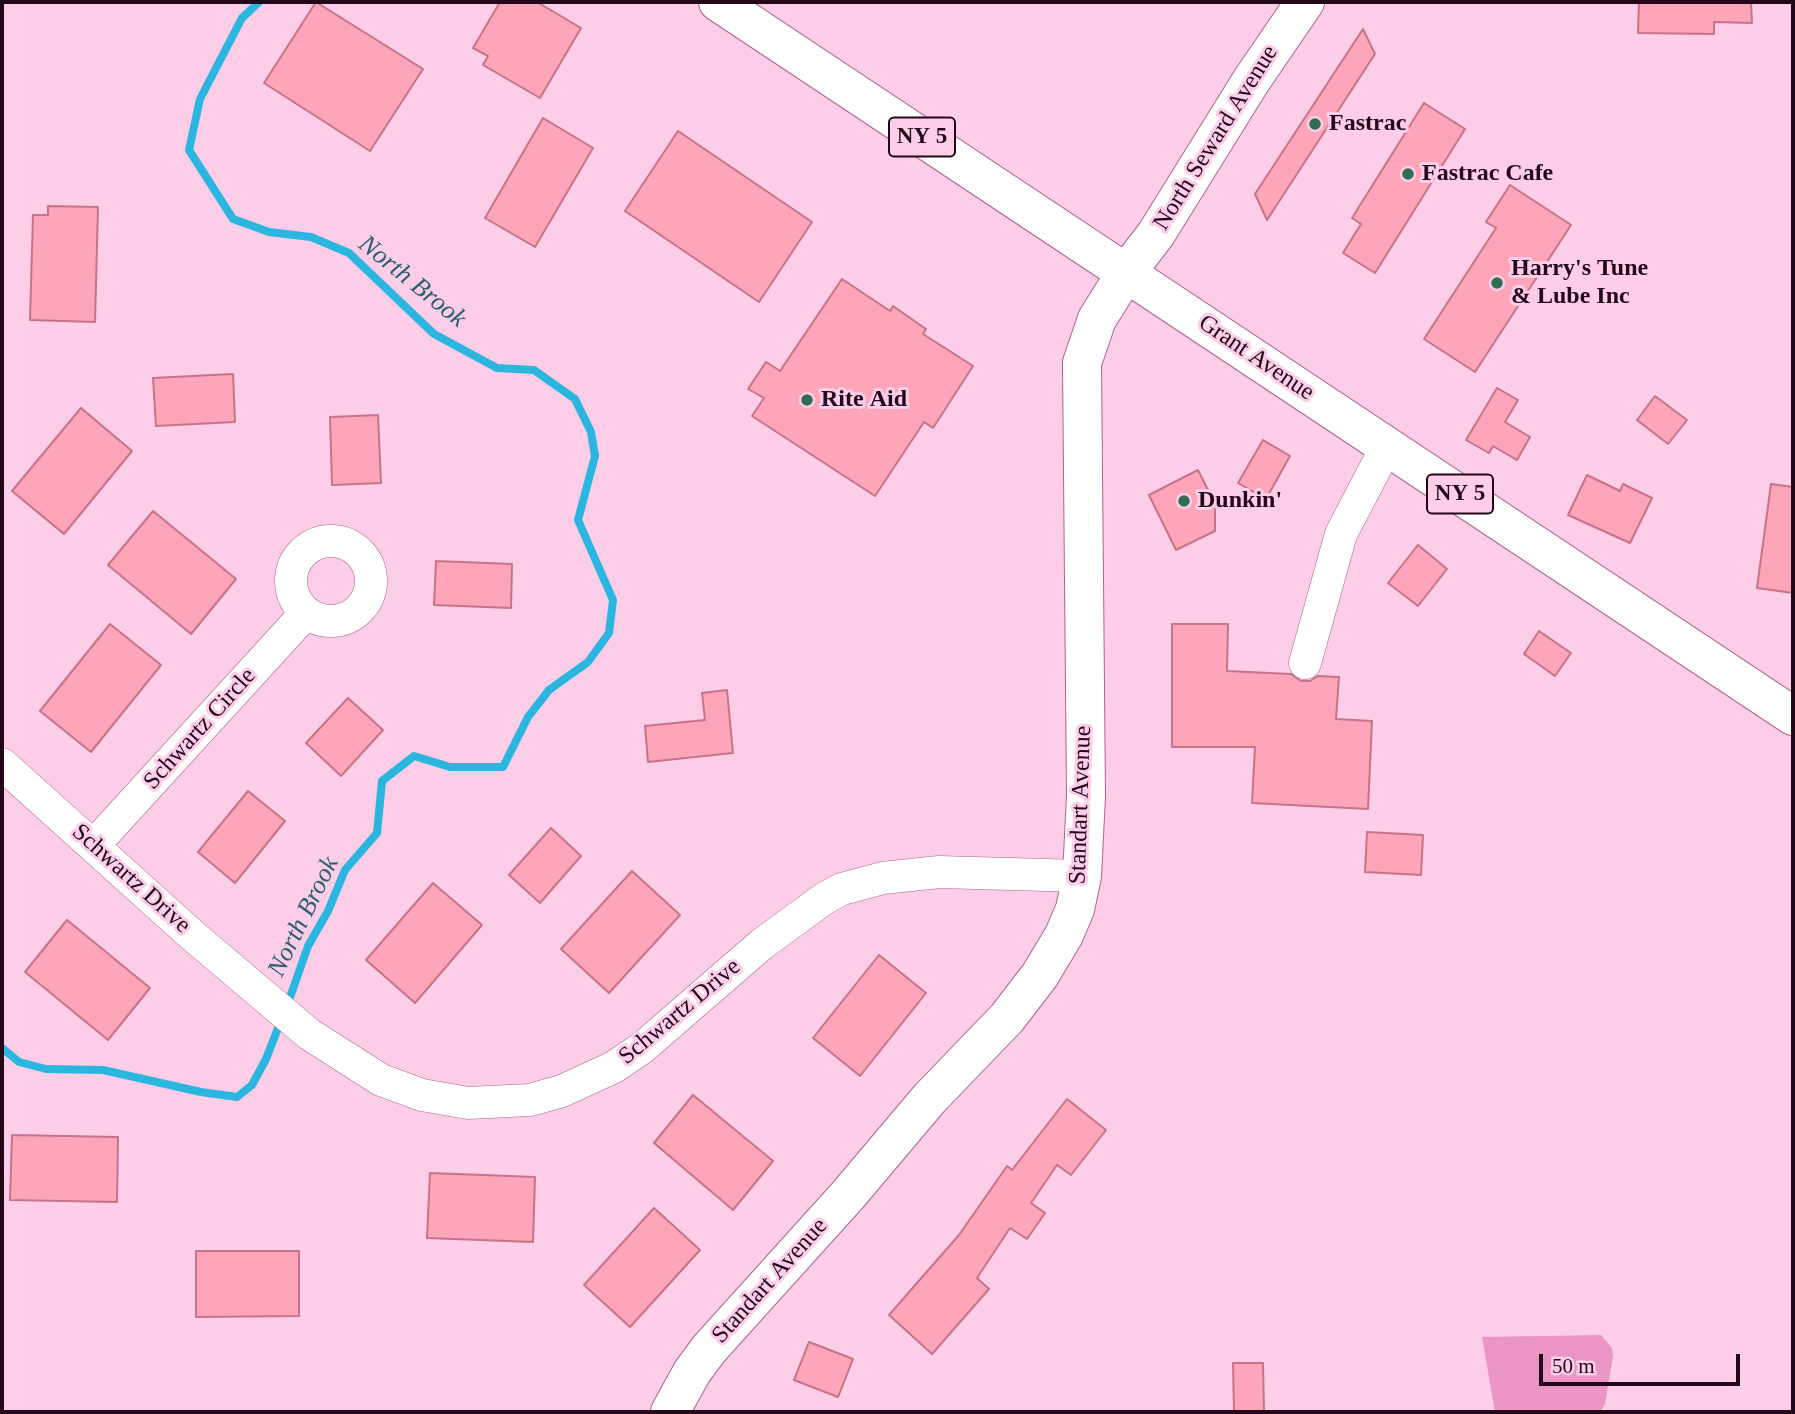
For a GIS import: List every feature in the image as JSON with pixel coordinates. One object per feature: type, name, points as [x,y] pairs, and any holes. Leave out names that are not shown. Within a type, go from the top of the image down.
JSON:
[{"type":"main road","name":"Grant Avenue","points":[[718,2],[1793,716]]},
{"type":"main road","name":"North Seward Avenue","points":[[1126,273],[1156,234],[1251,81],[1305,2]]},
{"type":"main road","name":"Standart Avenue","points":[[670,1412],[691,1372],[709,1349],[848,1195],[929,1099],[1007,1018],[1040,975],[1064,935],[1075,909],[1082,876],[1086,796],[1082,363],[1097,319],[1126,273]]},
{"type":"street","points":[[1305,663],[1342,534],[1387,446]]},
{"type":"street","name":"Schwartz Circle","points":[[94,845],[306,613]]},
{"type":"street","name":"Schwartz Drive","points":[[2,764],[191,935],[296,1024],[381,1080],[402,1089],[468,1103],[530,1100],[562,1091],[614,1067],[642,1048],[762,944],[825,898],[842,889],[883,878],[939,872],[1082,876]]},
{"type":"shaded area","points":[[1601,1335],[1612,1348],[1613,1356],[1605,1404],[1600,1412],[1495,1412],[1482,1337]]},
{"type":"building","points":[[316,2],[423,69],[370,151],[264,83]]},
{"type":"building","points":[[500,2],[537,2],[581,28],[540,98],[483,65],[488,56],[473,48]]},
{"type":"building","points":[[1639,2],[1751,2],[1752,23],[1714,22],[1714,34],[1638,33]]},
{"type":"building","name":"Fastrac","points":[[1363,29],[1375,54],[1267,220],[1255,194]]},
{"type":"building","name":"Fastrac Cafe","points":[[1424,103],[1465,129],[1375,273],[1343,253],[1361,224],[1352,218]]},
{"type":"building","points":[[543,118],[593,148],[535,247],[485,218]]},
{"type":"building","points":[[678,131],[812,222],[759,302],[625,211]]},
{"type":"building","name":"Harry's Tune & Lube Inc","points":[[1510,185],[1571,225],[1475,372],[1424,339],[1496,228],[1486,222]]},
{"type":"building","points":[[48,206],[98,207],[95,322],[30,320],[33,215],[48,215]]},
{"type":"building","name":"Rite Aid","points":[[842,279],[890,311],[893,306],[926,329],[923,334],[973,366],[933,428],[924,422],[875,496],[752,416],[764,398],[748,389],[766,362],[780,371]]},
{"type":"building","points":[[233,374],[235,422],[156,426],[153,378]]},
{"type":"building","points":[[1497,388],[1518,400],[1505,422],[1530,437],[1517,460],[1493,446],[1489,453],[1466,440]]},
{"type":"building","points":[[1655,396],[1687,420],[1668,444],[1637,420]]},
{"type":"building","points":[[81,408],[132,451],[64,534],[12,491]]},
{"type":"building","points":[[378,415],[381,483],[332,485],[330,417]]},
{"type":"building","points":[[1263,440],[1290,456],[1266,499],[1238,483]]},
{"type":"building","points":[[1198,470],[1215,504],[1215,531],[1176,550],[1149,495]]},
{"type":"building","points":[[1587,475],[1620,491],[1623,484],[1652,498],[1630,543],[1568,515]]},
{"type":"building","points":[[1771,484],[1793,487],[1793,593],[1757,588]]},
{"type":"building","points":[[153,511],[236,579],[191,634],[108,565]]},
{"type":"building","points":[[1418,545],[1447,569],[1418,606],[1388,583]]},
{"type":"building","points":[[436,561],[512,564],[511,608],[434,605]]},
{"type":"building","points":[[110,624],[161,665],[91,752],[40,711]]},
{"type":"building","points":[[1172,624],[1228,624],[1227,671],[1291,674],[1301,681],[1310,681],[1318,676],[1339,677],[1336,719],[1372,721],[1368,809],[1252,803],[1255,747],[1172,747]]},
{"type":"building","points":[[1539,631],[1571,653],[1555,676],[1524,654]]},
{"type":"building","points":[[727,690],[733,753],[648,762],[645,726],[705,720],[702,693]]},
{"type":"building","points":[[348,698],[383,730],[341,776],[306,743]]},
{"type":"building","points":[[248,791],[285,821],[235,883],[198,852]]},
{"type":"building","points":[[551,828],[581,856],[540,903],[509,875]]},
{"type":"building","points":[[1367,832],[1423,835],[1421,875],[1365,872]]},
{"type":"building","points":[[632,871],[680,915],[609,993],[561,949]]},
{"type":"building","points":[[433,883],[482,925],[415,1003],[366,960]]},
{"type":"building","points":[[67,920],[150,988],[108,1040],[25,972]]},
{"type":"building","points":[[879,955],[926,993],[860,1076],[813,1038]]},
{"type":"building","points":[[693,1095],[773,1161],[733,1210],[654,1143]]},
{"type":"building","points":[[1067,1099],[1106,1130],[1071,1175],[1057,1165],[1031,1203],[1045,1213],[1027,1239],[1010,1228],[977,1278],[989,1289],[932,1354],[889,1315],[959,1235],[1007,1166],[1012,1170]]},
{"type":"building","points":[[12,1135],[118,1137],[117,1202],[10,1200]]},
{"type":"building","points":[[430,1173],[535,1177],[533,1242],[427,1238]]},
{"type":"building","points":[[654,1208],[700,1250],[630,1327],[584,1285]]},
{"type":"building","points":[[196,1251],[299,1251],[299,1316],[196,1317]]},
{"type":"building","points":[[809,1342],[853,1359],[838,1397],[794,1380]]},
{"type":"building","points":[[1233,1363],[1263,1363],[1264,1412],[1234,1412]]},
{"type":"waterway","name":"North Brook","points":[[259,2],[242,18],[200,99],[189,150],[233,219],[269,232],[311,237],[349,253],[434,334],[497,368],[534,370],[575,399],[591,432],[595,456],[578,520],[613,600],[609,633],[588,662],[549,690],[528,717],[503,767],[450,767],[414,756],[382,781],[377,833],[345,870],[328,911],[308,946],[287,1006]]},
{"type":"waterway","name":"North Brook","points":[[2,1048],[19,1062],[46,1069],[103,1070],[201,1092],[237,1097],[252,1085],[266,1059],[282,1018]]},
{"type":"place","name":"Fastrac","points":[[1315,124]]},
{"type":"place","name":"Fastrac Cafe","points":[[1408,174]]},
{"type":"place","name":"Harry's Tune & Lube Inc","points":[[1497,283]]},
{"type":"place","name":"Rite Aid","points":[[807,400]]},
{"type":"place","name":"Dunkin'","points":[[1184,501]]}]
